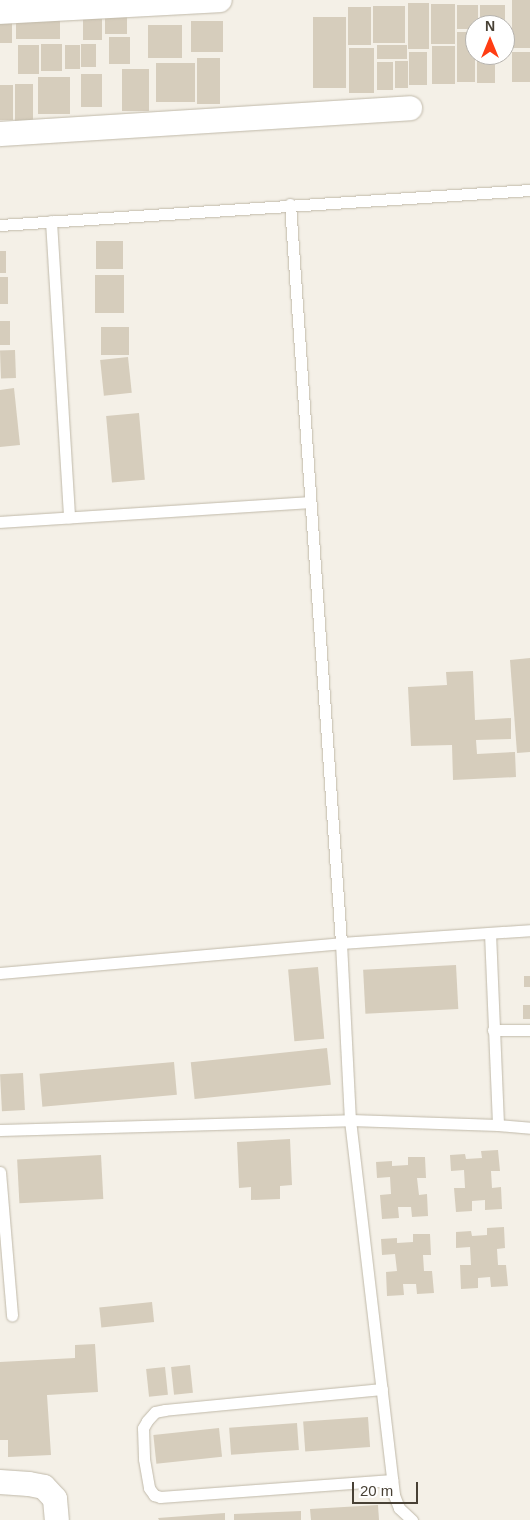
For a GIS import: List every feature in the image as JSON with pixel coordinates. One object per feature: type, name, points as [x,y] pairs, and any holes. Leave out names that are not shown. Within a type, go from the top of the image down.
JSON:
[{"type":"street","points":[[0,12],[151,1],[220,0]]},
{"type":"street","points":[[0,134],[410,108]]},
{"type":"street","points":[[0,1482],[44,1487],[56,1499],[57,1520]]},
{"type":"lane","points":[[0,225],[290,204],[530,190]]},
{"type":"lane","points":[[290,204],[309,502],[341,943],[350,1120],[394,1495],[399,1508],[412,1520]]},
{"type":"lane","points":[[50,221],[69,517]]},
{"type":"lane","points":[[0,522],[309,502]]},
{"type":"lane","points":[[0,973],[341,943],[530,930]]},
{"type":"lane","points":[[490,933],[498,1125]]},
{"type":"lane","points":[[493,1030],[530,1030]]},
{"type":"lane","points":[[0,1130],[350,1120],[498,1125],[530,1128]]},
{"type":"lane","points":[[0,1172],[12,1315]]},
{"type":"lane","points":[[382,1389],[160,1411],[147,1421],[143,1428],[144,1459],[149,1488],[154,1495],[160,1497],[392,1480]]},
{"type":"building","points":[[512,0],[530,0],[530,48],[515,48],[515,15],[512,15]]},
{"type":"building","points":[[408,3],[429,3],[429,49],[408,49]]},
{"type":"building","points":[[431,4],[455,4],[455,44],[431,44]]},
{"type":"building","points":[[457,5],[478,5],[478,15],[465,15],[465,29],[457,29]]},
{"type":"building","points":[[480,5],[505,5],[505,15],[480,15]]},
{"type":"building","points":[[373,6],[405,6],[405,43],[373,43]]},
{"type":"building","points":[[348,7],[371,7],[371,45],[348,45]]},
{"type":"building","points":[[105,10],[127,10],[127,34],[105,34]]},
{"type":"building","points":[[83,14],[102,14],[102,40],[83,40]]},
{"type":"building","points":[[313,17],[346,17],[346,88],[313,88]]},
{"type":"building","points":[[16,18],[60,18],[60,39],[16,39]]},
{"type":"building","points":[[0,21],[12,21],[12,43],[0,43]]},
{"type":"building","points":[[191,21],[223,21],[223,52],[191,52]]},
{"type":"building","points":[[148,25],[182,25],[182,58],[148,58]]},
{"type":"building","points":[[457,32],[465,32],[465,65],[475,65],[475,82],[457,82]]},
{"type":"building","points":[[109,37],[130,37],[130,64],[109,64]]},
{"type":"building","points":[[41,44],[62,44],[62,71],[41,71]]},
{"type":"building","points":[[81,44],[96,44],[96,67],[81,67]]},
{"type":"building","points":[[18,45],[39,45],[39,74],[18,74]]},
{"type":"building","points":[[65,45],[80,45],[80,69],[65,69]]},
{"type":"building","points":[[377,45],[407,45],[407,59],[377,59]]},
{"type":"building","points":[[432,46],[455,46],[455,84],[432,84]]},
{"type":"building","points":[[349,48],[374,48],[374,93],[349,93]]},
{"type":"building","points":[[409,52],[427,52],[427,85],[409,85]]},
{"type":"building","points":[[515,52],[530,52],[530,82],[512,82],[512,65],[515,65]]},
{"type":"building","points":[[197,58],[220,58],[220,104],[197,104]]},
{"type":"building","points":[[395,61],[408,61],[408,88],[395,88]]},
{"type":"building","points":[[377,62],[393,62],[393,90],[377,90]]},
{"type":"building","points":[[156,63],[195,63],[195,102],[156,102]]},
{"type":"building","points":[[477,65],[495,65],[495,83],[477,83]]},
{"type":"building","points":[[122,69],[149,69],[149,111],[122,111]]},
{"type":"building","points":[[81,74],[102,74],[102,107],[81,107]]},
{"type":"building","points":[[38,77],[70,77],[70,114],[38,114]]},
{"type":"building","points":[[15,84],[33,84],[33,121],[15,121]]},
{"type":"building","points":[[0,85],[13,85],[13,120],[0,120]]},
{"type":"building","points":[[96,241],[123,241],[123,269],[96,269]]},
{"type":"building","points":[[0,251],[6,251],[6,273],[0,273]]},
{"type":"building","points":[[95,275],[124,275],[124,313],[95,313]]},
{"type":"building","points":[[0,277],[8,277],[8,304],[0,304]]},
{"type":"building","points":[[0,321],[10,321],[10,345],[0,345]]},
{"type":"building","points":[[101,327],[129,327],[129,355],[101,355]]},
{"type":"building","points":[[15,350],[16,378],[1,379],[0,351]]},
{"type":"building","points":[[128,357],[132,393],[104,396],[100,360]]},
{"type":"building","points":[[14,388],[20,445],[0,447],[0,390]]},
{"type":"building","points":[[139,413],[145,480],[112,483],[106,416]]},
{"type":"building","points":[[530,658],[530,752],[517,753],[510,660]]},
{"type":"building","points":[[473,671],[475,720],[511,718],[511,739],[476,740],[477,754],[515,752],[516,777],[453,780],[452,745],[411,746],[408,687],[447,685],[446,672]]},
{"type":"building","points":[[456,965],[458,1009],[365,1014],[363,970]]},
{"type":"building","points":[[318,967],[324,1039],[294,1041],[288,970]]},
{"type":"building","points":[[524,976],[530,976],[530,987],[524,987]]},
{"type":"building","points":[[523,1005],[530,1005],[530,1019],[523,1019]]},
{"type":"building","points":[[327,1048],[331,1085],[195,1099],[191,1062]]},
{"type":"building","points":[[174,1062],[177,1095],[42,1107],[40,1074]]},
{"type":"building","points":[[23,1073],[25,1110],[2,1111],[0,1074]]},
{"type":"building","points":[[290,1139],[292,1185],[280,1186],[280,1199],[251,1200],[251,1187],[239,1188],[237,1142]]},
{"type":"building","points":[[498,1150],[500,1171],[491,1171],[492,1188],[501,1187],[502,1209],[485,1210],[485,1200],[472,1201],[472,1211],[456,1212],[454,1188],[465,1188],[464,1170],[451,1171],[450,1155],[465,1154],[466,1159],[482,1158],[481,1151]]},
{"type":"building","points":[[101,1155],[103,1199],[19,1203],[17,1159]]},
{"type":"building","points":[[408,1157],[425,1157],[426,1178],[417,1178],[419,1195],[427,1194],[428,1216],[412,1217],[411,1207],[398,1207],[399,1218],[382,1219],[380,1195],[391,1194],[390,1177],[377,1178],[376,1162],[392,1161],[392,1166],[408,1165]]},
{"type":"building","points":[[504,1227],[505,1248],[497,1249],[498,1265],[506,1265],[508,1286],[491,1287],[490,1277],[478,1278],[478,1288],[461,1289],[460,1265],[471,1265],[470,1247],[456,1248],[456,1232],[471,1231],[472,1236],[487,1235],[487,1228]]},
{"type":"building","points":[[413,1234],[430,1234],[431,1255],[423,1255],[424,1271],[432,1271],[434,1293],[417,1294],[416,1284],[403,1284],[404,1295],[387,1296],[386,1272],[397,1271],[395,1254],[382,1255],[381,1239],[397,1238],[397,1243],[413,1242]]},
{"type":"building","points":[[152,1302],[154,1322],[101,1327],[99,1308]]},
{"type":"building","points":[[95,1344],[98,1392],[47,1395],[51,1455],[8,1457],[8,1440],[0,1440],[0,1362],[75,1358],[75,1345]]},
{"type":"building","points":[[190,1365],[193,1393],[174,1395],[171,1367]]},
{"type":"building","points":[[165,1367],[168,1395],[149,1397],[146,1369]]},
{"type":"building","points":[[368,1417],[370,1447],[305,1451],[303,1422]]},
{"type":"building","points":[[297,1423],[299,1450],[231,1455],[229,1428]]},
{"type":"building","points":[[219,1428],[222,1457],[156,1464],[153,1435]]},
{"type":"building","points":[[378,1505],[379,1520],[311,1520],[310,1509]]},
{"type":"building","points":[[301,1511],[301,1520],[234,1520],[234,1514]]},
{"type":"building","points":[[225,1513],[225,1520],[159,1520],[158,1518]]}]
